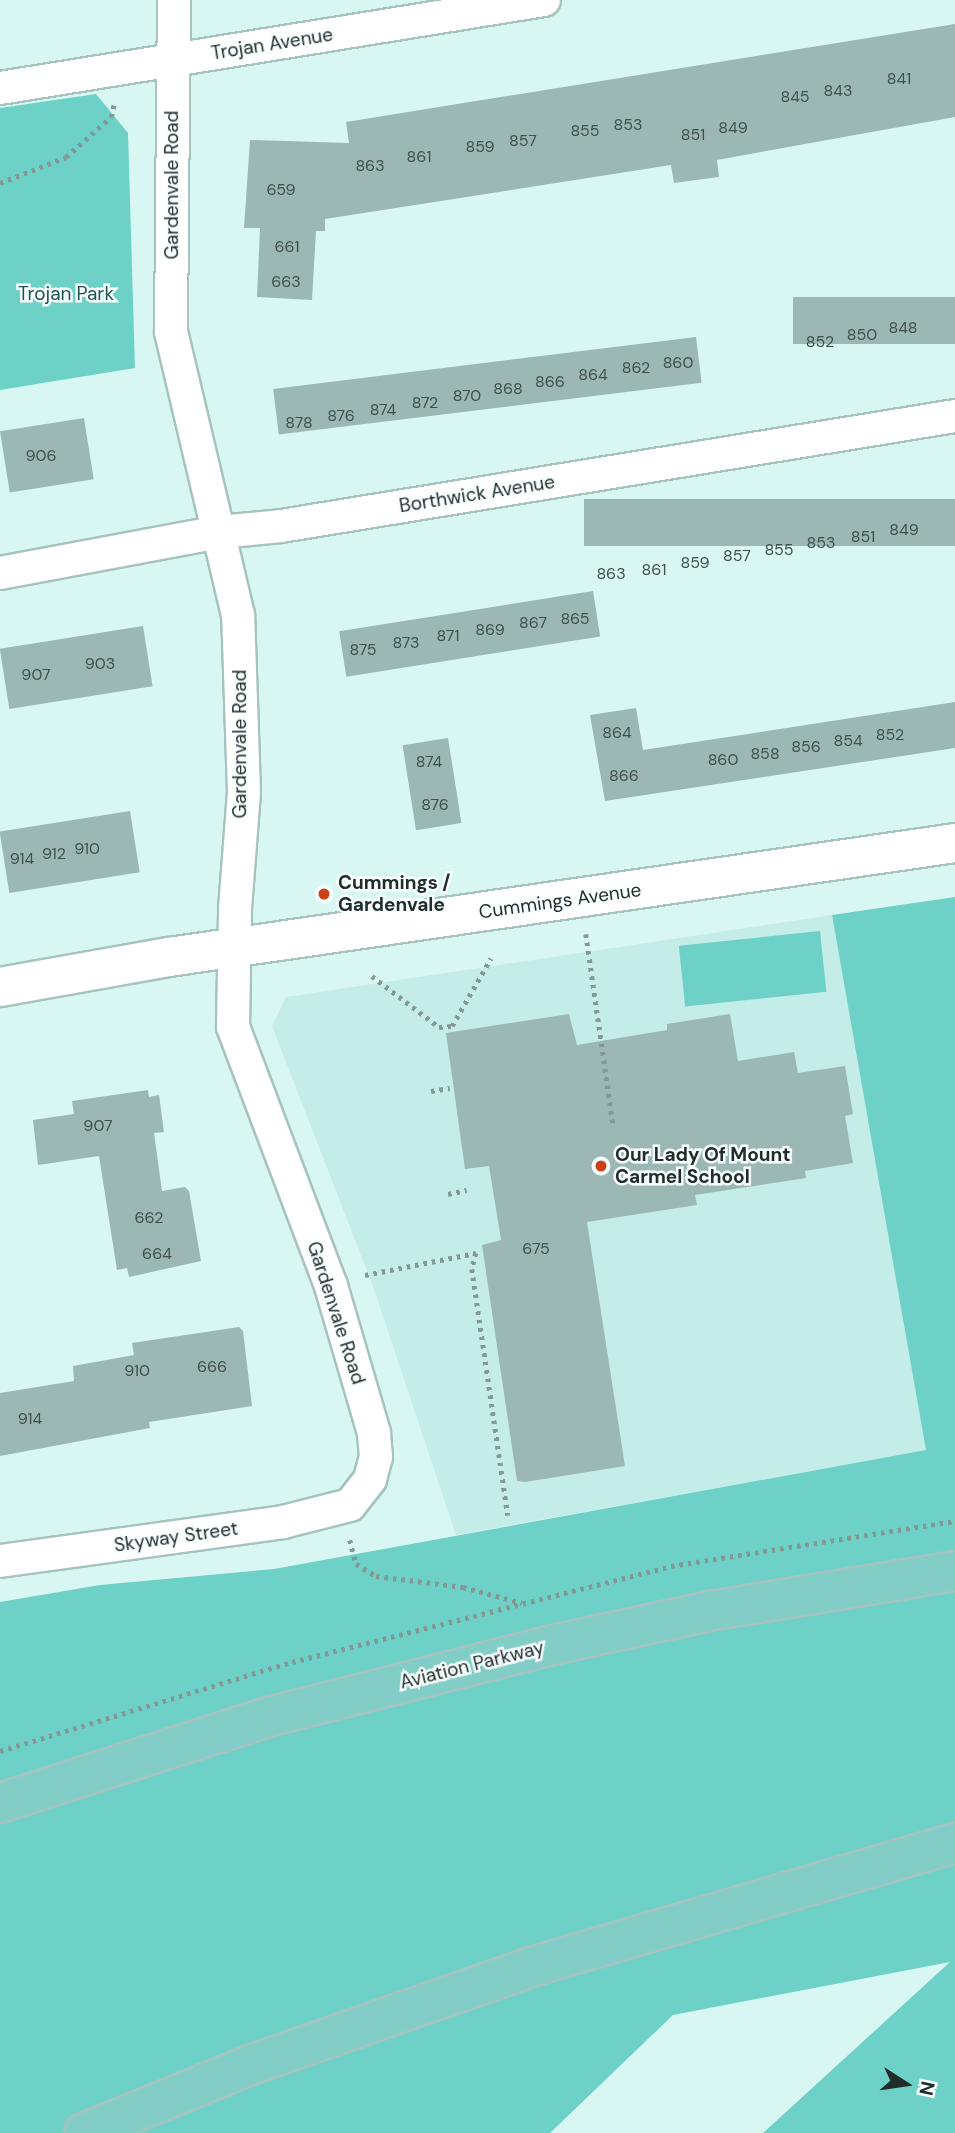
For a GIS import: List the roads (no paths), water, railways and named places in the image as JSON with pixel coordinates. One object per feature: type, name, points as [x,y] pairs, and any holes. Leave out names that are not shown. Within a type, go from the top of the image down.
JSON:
[{"type":"main road","name":"Aviation Parkway","points":[[0,1803],[268,1717],[535,1649],[710,1611],[955,1571]]},
{"type":"main road","points":[[84,2133],[253,2064],[531,1967],[955,1843]]},
{"type":"street","name":"Gardenvale Road","points":[[174,0],[171,332],[238,615],[244,792],[235,909],[237,949],[233,1027],[331,1286],[374,1433],[376,1457],[370,1479],[350,1505]]},
{"type":"street","name":"Trojan Avenue","points":[[0,88],[119,72],[172,60],[544,0]]},
{"type":"street","name":"Borthwick Avenue","points":[[0,573],[219,532],[281,526],[955,416]]},
{"type":"street","name":"Cummings Avenue","points":[[0,987],[237,949],[955,844]]},
{"type":"street","name":"Skyway Street","points":[[0,1561],[283,1522],[350,1505]]},
{"type":"place","name":"Cummings / Gardenvale","points":[[324,894]]},
{"type":"place","name":"Our Lady Of Mount Carmel School","points":[[601,1166]]},
{"type":"park label","name":"Trojan Park","points":[[66,294]]}]
